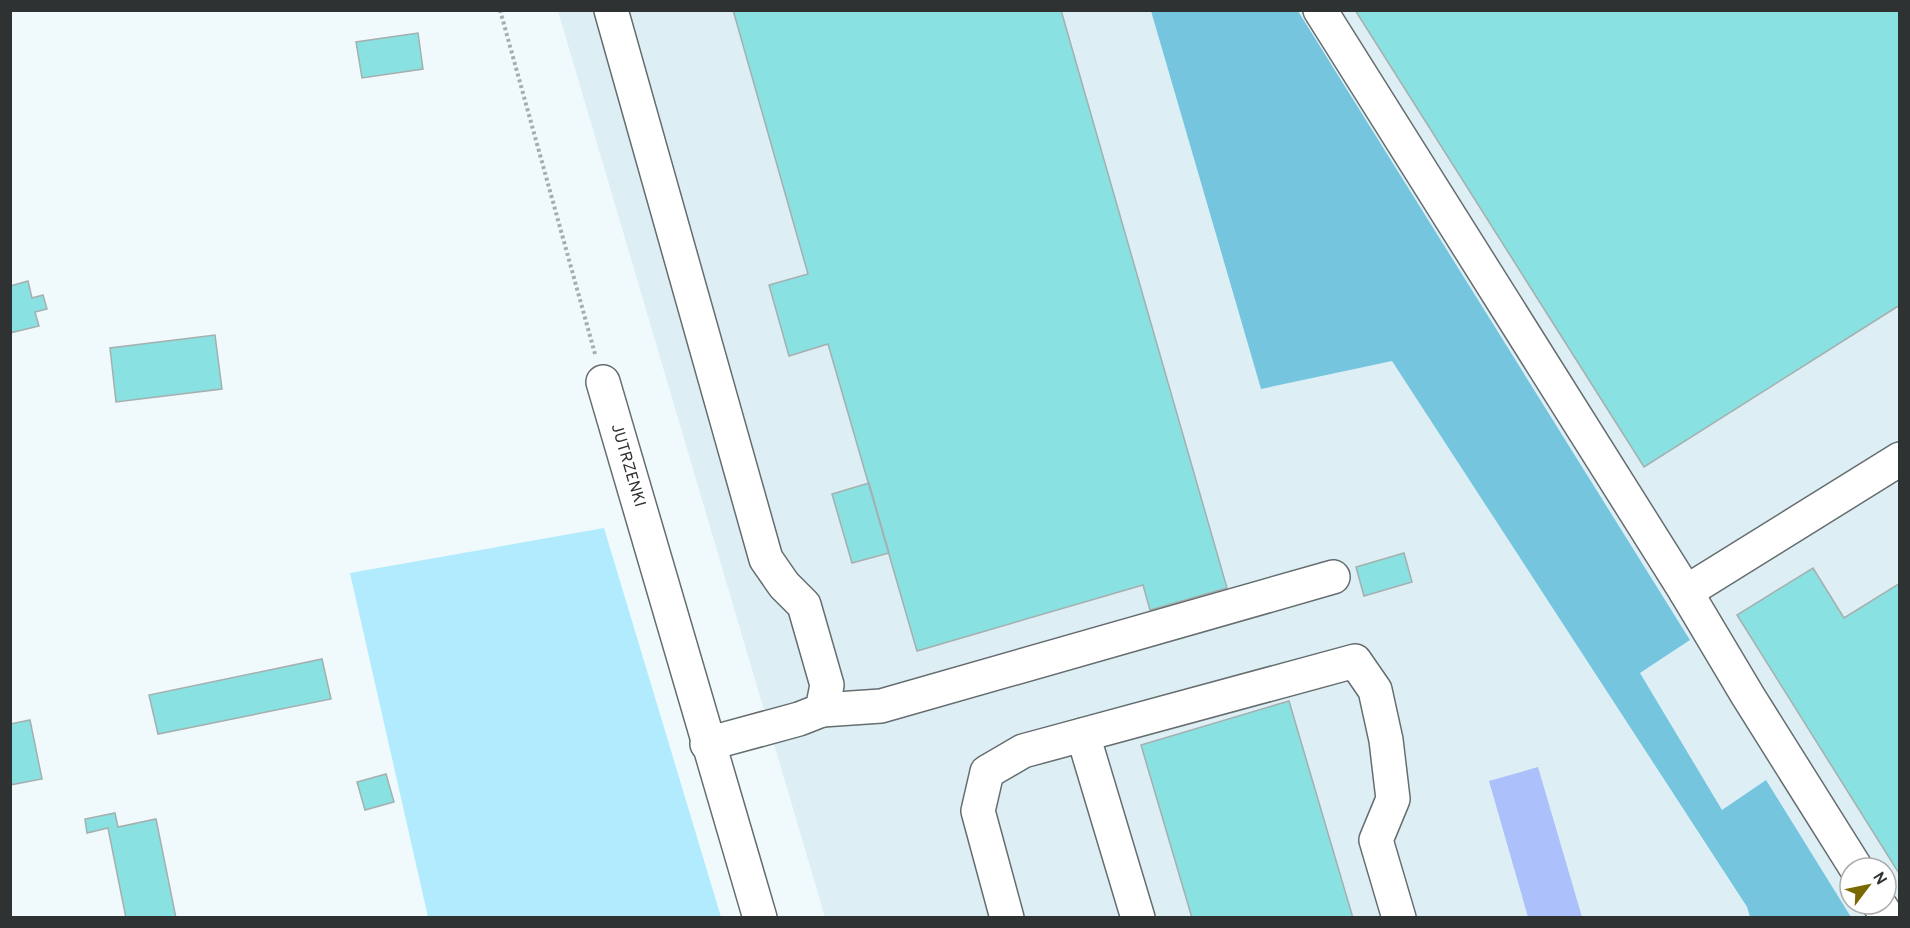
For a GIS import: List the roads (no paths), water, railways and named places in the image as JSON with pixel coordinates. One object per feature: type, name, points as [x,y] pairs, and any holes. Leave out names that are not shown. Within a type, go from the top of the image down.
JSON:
[{"type":"street","points":[[611,10],[766,559],[784,585],[804,605],[827,685],[822,710]]},
{"type":"street","points":[[1320,10],[1686,592],[1848,856]]},
{"type":"street","name":"JUTRZENKI","points":[[603,382],[707,744],[760,918]]},
{"type":"street","points":[[1686,592],[1899,459]]},
{"type":"street","points":[[707,744],[799,719],[822,710],[881,706],[1333,577]]},
{"type":"street","points":[[1007,918],[978,811],[987,772],[1023,751],[1355,661],[1375,690],[1386,740],[1393,799],[1376,840],[1399,918]]},
{"type":"street","points":[[1083,735],[1138,918]]}]
